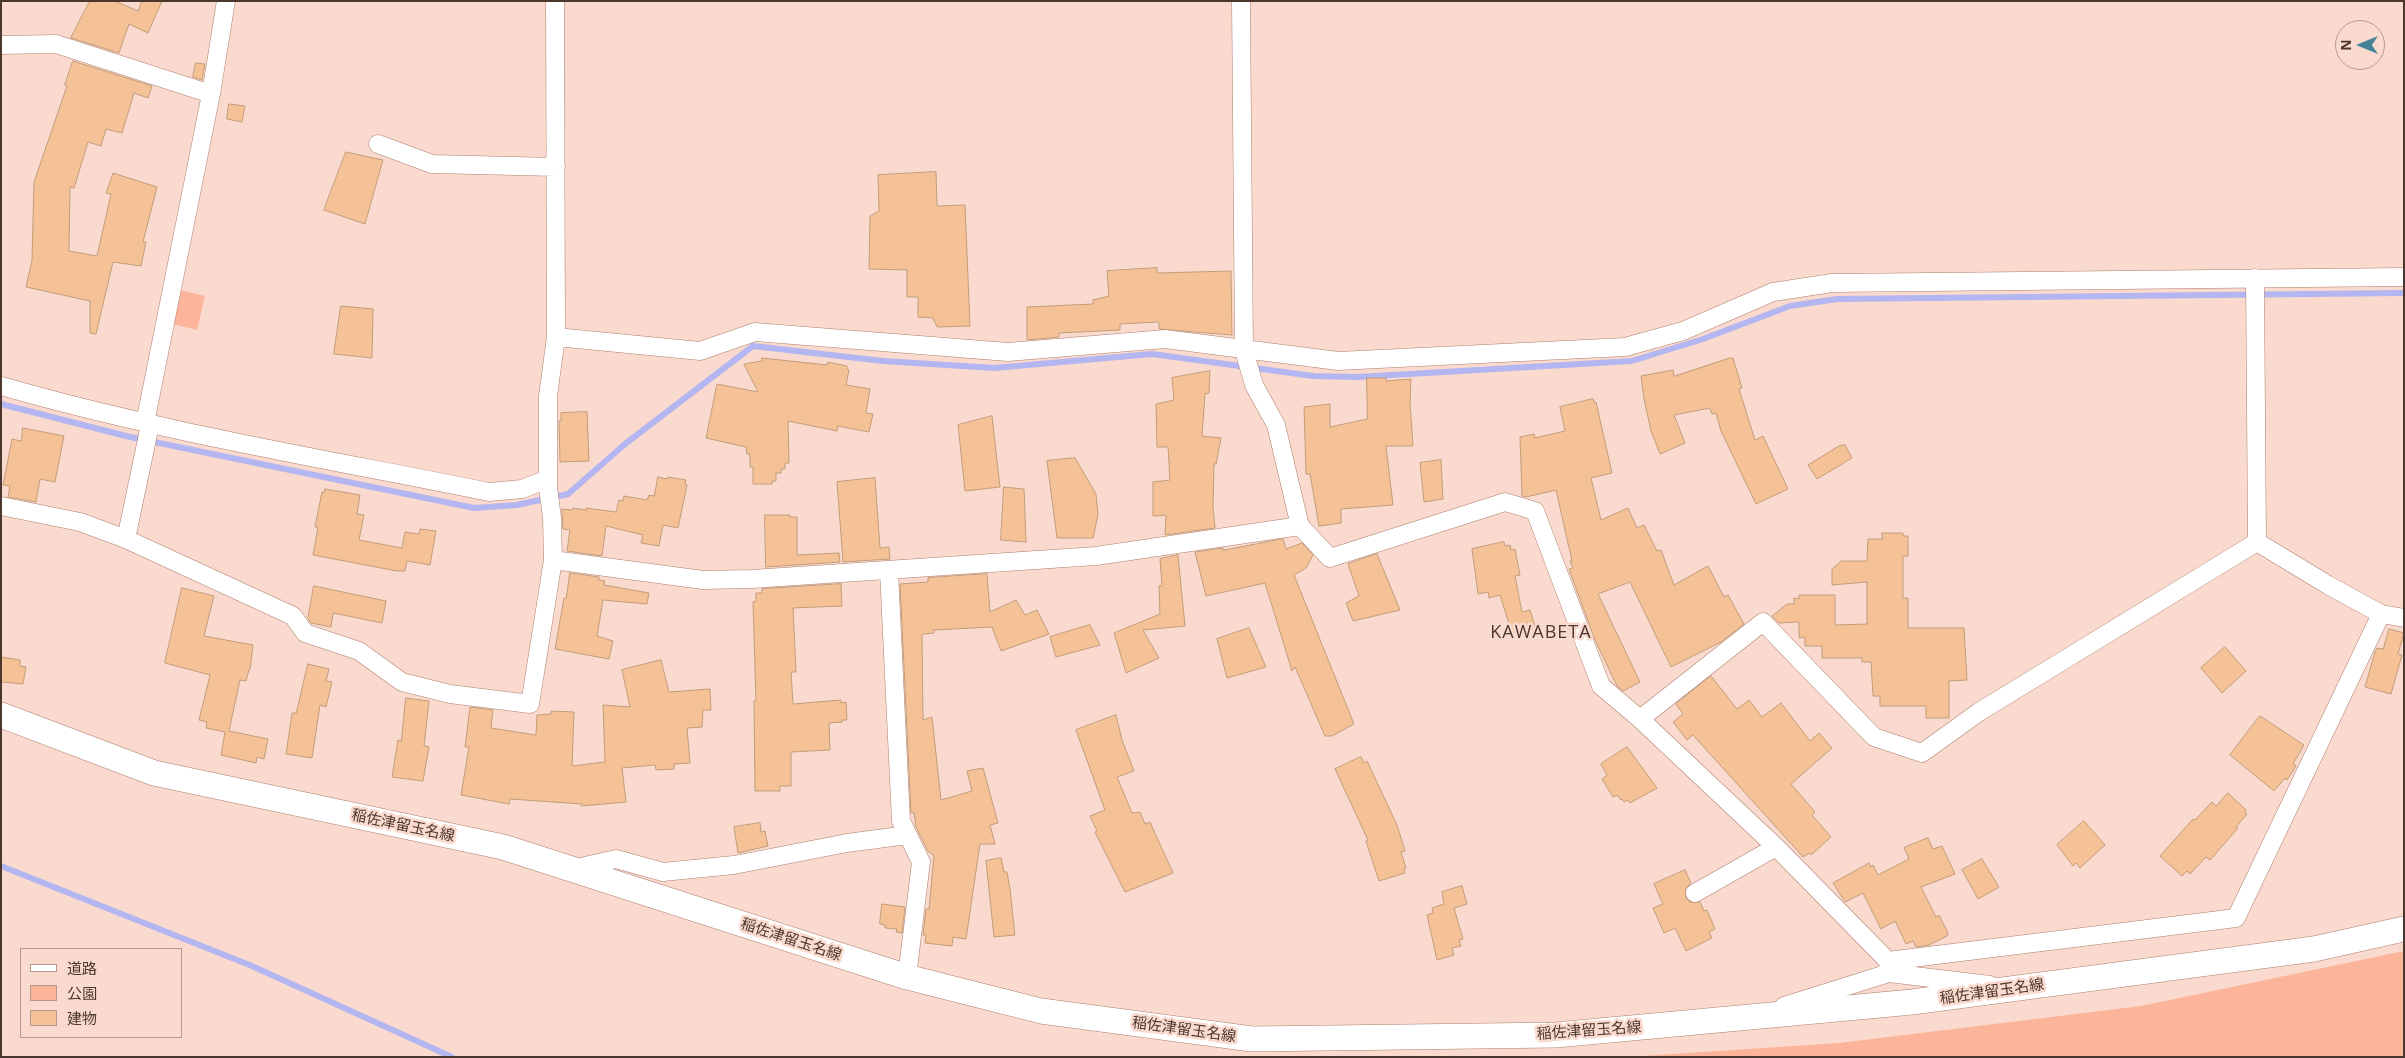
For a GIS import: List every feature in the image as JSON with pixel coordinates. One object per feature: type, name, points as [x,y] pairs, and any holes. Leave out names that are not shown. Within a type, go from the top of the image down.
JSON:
[{"type":"main road","name":"稲佐津留玉名線","points":[[1,716],[154,772],[503,847],[907,977],[1041,1011],[1252,1039],[1556,1036],[1912,1002],[2314,949],[2404,929]]},
{"type":"street","points":[[126,539],[144,454],[147,424],[211,94],[226,1]]},
{"type":"street","points":[[1,506],[80,522],[126,539],[293,616],[305,633],[359,650],[402,682],[450,694],[530,704],[553,560],[552,518],[548,483],[548,396],[556,337],[556,1]]},
{"type":"street","points":[[1241,1],[1244,350],[1254,385],[1276,425],[1300,526],[1330,558],[1505,502],[1536,511],[1601,686],[1640,719],[1776,847],[1888,967],[2018,988]]},
{"type":"street","points":[[1,45],[56,44],[211,94]]},
{"type":"street","points":[[378,144],[432,164],[556,167]]},
{"type":"street","points":[[556,337],[700,351],[755,332],[1008,352],[1165,340],[1338,361],[1625,347],[1684,330],[1773,292],[1832,283],[1917,280],[2256,280],[2404,277]]},
{"type":"street","points":[[2256,280],[2257,542]]},
{"type":"street","points":[[1,386],[90,411],[147,424],[489,492],[522,489],[548,483]]},
{"type":"street","points":[[553,560],[703,580],[888,571],[1096,556],[1300,526]]},
{"type":"street","points":[[2257,542],[2328,585],[2381,614],[2404,618]]},
{"type":"street","points":[[1640,719],[1763,622],[1874,737],[1922,753],[1979,712],[2257,542]]},
{"type":"street","points":[[888,571],[902,821],[921,862],[907,977]]},
{"type":"street","points":[[1750,1017],[1888,967],[2236,918],[2381,614]]},
{"type":"street","points":[[571,870],[616,859],[663,872],[734,865],[847,843],[908,835]]},
{"type":"street","points":[[1695,892],[1776,847]]},
{"type":"green space","points":[[177,289],[205,296],[197,330],[169,323]]},
{"type":"green space","points":[[2404,951],[2404,1057],[1627,1057],[1839,1043],[2141,1006]]},
{"type":"building","points":[[90,1],[115,1],[138,11],[142,1],[162,1],[148,33],[129,24],[119,53],[71,38]]},
{"type":"building","points":[[73,61],[152,86],[148,98],[134,93],[122,133],[106,129],[101,146],[88,142],[74,188],[70,187],[69,251],[97,256],[111,194],[106,193],[113,173],[157,187],[143,242],[146,242],[141,266],[113,262],[96,334],[90,333],[90,301],[26,287],[32,260],[34,182],[67,86],[65,85]]},
{"type":"building","points":[[196,63],[205,64],[202,80],[193,77]]},
{"type":"building","points":[[229,104],[245,106],[242,122],[227,119]]},
{"type":"building","points":[[346,152],[383,160],[365,224],[324,210]]},
{"type":"building","points":[[936,172],[937,206],[965,205],[970,326],[937,327],[933,318],[918,317],[918,297],[907,297],[907,270],[869,269],[870,216],[879,211],[878,175]]},
{"type":"building","points":[[1157,268],[1157,273],[1231,271],[1232,335],[1159,329],[1159,322],[1120,324],[1120,330],[1059,333],[1059,337],[1027,340],[1027,307],[1093,304],[1093,300],[1109,296],[1107,271]]},
{"type":"building","points":[[341,306],[373,309],[372,358],[334,354]]},
{"type":"building","points":[[762,358],[827,365],[828,362],[847,366],[849,370],[846,385],[870,389],[866,413],[873,414],[869,432],[838,426],[837,431],[788,421],[789,463],[785,463],[785,469],[781,469],[781,473],[776,473],[776,481],[772,481],[772,484],[753,484],[753,467],[750,467],[750,454],[747,454],[746,447],[706,438],[717,384],[758,392],[744,364],[762,361]]},
{"type":"building","points":[[1733,358],[1742,388],[1739,389],[1755,440],[1763,436],[1788,489],[1756,504],[1721,431],[1716,413],[1712,414],[1710,408],[1674,415],[1685,443],[1660,454],[1651,431],[1644,399],[1641,376],[1673,370],[1674,376]]},
{"type":"building","points":[[1210,371],[1209,393],[1205,394],[1202,436],[1221,438],[1216,464],[1214,464],[1213,506],[1215,528],[1165,535],[1166,515],[1153,516],[1153,482],[1170,480],[1168,447],[1157,447],[1156,404],[1174,400],[1172,378]]},
{"type":"building","points":[[1367,378],[1386,378],[1386,381],[1411,379],[1410,402],[1413,446],[1386,446],[1393,505],[1341,509],[1341,523],[1319,526],[1310,474],[1306,474],[1304,407],[1330,404],[1330,427],[1367,419]]},
{"type":"building","points":[[1593,399],[1596,402],[1612,473],[1591,478],[1601,520],[1628,508],[1637,528],[1644,525],[1657,551],[1661,550],[1674,585],[1708,566],[1724,597],[1728,595],[1744,624],[1721,642],[1671,667],[1630,582],[1598,594],[1640,682],[1623,691],[1617,686],[1595,640],[1569,569],[1573,568],[1570,561],[1572,561],[1556,490],[1526,497],[1522,496],[1520,437],[1534,434],[1535,438],[1565,431],[1560,407]]},
{"type":"building","points":[[587,412],[589,461],[560,462],[559,421],[561,421],[561,413]]},
{"type":"building","points":[[992,416],[1000,487],[965,491],[958,425]]},
{"type":"building","points":[[23,428],[64,436],[55,482],[40,479],[36,502],[8,497],[10,486],[3,485],[12,439],[21,441]]},
{"type":"building","points":[[1845,445],[1852,458],[1817,479],[1808,465],[1839,446]]},
{"type":"building","points":[[1075,458],[1096,494],[1098,515],[1093,538],[1057,538],[1047,461]]},
{"type":"building","points":[[1441,460],[1443,499],[1424,502],[1420,463]]},
{"type":"building","points":[[658,477],[686,480],[685,484],[687,485],[678,528],[663,525],[659,546],[641,543],[643,535],[606,526],[602,556],[567,551],[570,530],[563,529],[562,509],[586,510],[586,508],[616,512],[619,500],[623,501],[624,496],[647,500],[649,495],[654,496]]},
{"type":"building","points":[[875,478],[880,548],[889,547],[890,559],[843,562],[837,482]]},
{"type":"building","points":[[1004,487],[1024,489],[1026,542],[1001,540]]},
{"type":"building","points":[[325,489],[360,495],[357,514],[364,515],[359,540],[402,548],[405,532],[419,534],[420,529],[436,531],[430,565],[407,561],[405,571],[397,571],[313,555],[318,527],[315,527],[322,492]]},
{"type":"building","points":[[765,515],[790,515],[790,517],[797,517],[797,555],[839,553],[840,562],[766,567]]},
{"type":"building","points":[[1882,533],[1903,533],[1903,536],[1908,536],[1908,556],[1903,556],[1903,598],[1908,598],[1908,628],[1964,628],[1967,680],[1949,681],[1949,718],[1926,718],[1926,706],[1880,706],[1880,696],[1873,696],[1871,662],[1862,662],[1862,658],[1822,658],[1822,646],[1805,646],[1805,637],[1799,638],[1799,622],[1779,623],[1772,616],[1787,604],[1794,604],[1794,598],[1799,599],[1799,595],[1835,595],[1835,625],[1867,624],[1867,582],[1832,585],[1832,569],[1841,561],[1867,561],[1868,539],[1882,539]]},
{"type":"building","points":[[1283,539],[1286,549],[1302,543],[1313,555],[1306,568],[1294,575],[1354,724],[1332,736],[1325,736],[1295,667],[1292,671],[1265,583],[1206,596],[1195,552],[1223,548],[1223,550]]},
{"type":"building","points":[[1504,542],[1505,546],[1510,545],[1511,550],[1515,549],[1520,575],[1515,576],[1522,612],[1530,610],[1536,629],[1513,637],[1500,595],[1489,598],[1488,592],[1478,594],[1472,549]]},
{"type":"building","points":[[1377,554],[1400,610],[1353,621],[1346,603],[1359,596],[1348,564]]},
{"type":"building","points":[[1178,555],[1185,626],[1143,630],[1159,658],[1126,673],[1114,633],[1160,614],[1159,586],[1162,586],[1160,559]]},
{"type":"building","points":[[570,573],[599,577],[599,580],[605,581],[604,585],[649,593],[647,604],[603,600],[597,636],[613,641],[609,659],[555,649]]},
{"type":"building","points":[[987,574],[990,612],[1016,600],[1025,615],[1037,610],[1049,634],[1001,651],[992,627],[934,630],[934,633],[922,634],[923,720],[932,717],[941,800],[972,791],[967,771],[983,768],[998,823],[990,825],[995,844],[980,844],[966,939],[953,937],[952,946],[925,943],[926,935],[923,935],[926,909],[929,909],[934,856],[928,851],[916,827],[914,813],[911,813],[900,584],[928,582],[928,578]]},
{"type":"building","points":[[841,584],[842,606],[793,608],[796,672],[791,672],[793,704],[841,700],[841,703],[846,702],[847,720],[829,723],[830,750],[791,752],[791,786],[780,786],[780,791],[755,791],[754,701],[756,701],[753,602],[756,601],[756,593],[762,593],[762,589]]},
{"type":"building","points":[[314,586],[386,601],[382,623],[333,613],[331,627],[311,623],[308,618]]},
{"type":"building","points":[[182,588],[214,596],[204,636],[253,645],[250,670],[246,681],[240,680],[229,731],[268,739],[264,759],[257,757],[256,763],[221,755],[225,732],[206,728],[207,722],[199,720],[210,675],[165,663]]},
{"type":"building","points":[[1090,625],[1100,645],[1056,657],[1050,637]]},
{"type":"building","points":[[1249,628],[1266,667],[1227,678],[1217,639]]},
{"type":"building","points":[[2389,629],[2404,633],[2398,654],[2402,655],[2391,694],[2365,687],[2375,652],[2377,648],[2383,649]]},
{"type":"building","points":[[2225,647],[2246,671],[2222,693],[2201,668]]},
{"type":"building","points":[[1,657],[20,660],[20,666],[26,667],[23,684],[1,682]]},
{"type":"building","points":[[661,660],[669,692],[710,689],[711,710],[703,710],[702,727],[687,728],[690,763],[674,764],[674,769],[656,770],[655,765],[622,768],[626,802],[581,806],[582,804],[510,799],[509,804],[461,795],[469,747],[465,747],[470,707],[493,710],[491,728],[536,735],[537,715],[551,714],[551,711],[574,712],[572,766],[605,762],[603,705],[630,707],[622,670]]},
{"type":"building","points":[[308,664],[329,669],[326,681],[332,682],[326,707],[320,705],[312,758],[286,754],[292,713],[296,713]]},
{"type":"building","points":[[1711,676],[1737,709],[1749,700],[1762,717],[1781,703],[1810,741],[1819,733],[1832,748],[1791,784],[1815,812],[1812,815],[1831,837],[1811,855],[1809,853],[1803,857],[1693,735],[1687,740],[1673,722],[1683,714],[1676,704]]},
{"type":"building","points":[[406,698],[429,701],[424,746],[429,747],[423,781],[392,777],[398,740],[401,741]]},
{"type":"building","points":[[1116,715],[1122,740],[1134,771],[1117,777],[1132,813],[1140,812],[1145,824],[1150,822],[1173,873],[1125,892],[1095,832],[1097,831],[1090,816],[1105,810],[1076,730]]},
{"type":"building","points":[[2260,716],[2304,745],[2293,764],[2296,766],[2287,780],[2285,778],[2274,791],[2230,755]]},
{"type":"building","points":[[1627,747],[1657,788],[1630,803],[1628,800],[1624,802],[1617,795],[1613,797],[1602,779],[1607,775],[1601,764]]},
{"type":"building","points":[[1361,757],[1364,763],[1367,761],[1397,825],[1405,851],[1401,852],[1406,868],[1404,869],[1405,873],[1379,881],[1366,841],[1368,840],[1335,769]]},
{"type":"building","points":[[2228,793],[2246,810],[2247,814],[2236,827],[2238,828],[2210,860],[2206,857],[2190,874],[2187,871],[2182,876],[2160,856],[2193,819],[2195,820],[2212,802],[2216,806]]},
{"type":"building","points":[[2084,821],[2105,845],[2080,868],[2076,863],[2073,866],[2057,845]]},
{"type":"building","points":[[760,823],[761,832],[765,831],[768,846],[738,853],[734,827]]},
{"type":"building","points":[[1928,838],[1933,849],[1942,846],[1955,874],[1921,887],[1936,917],[1939,915],[1948,933],[1947,936],[1929,945],[1916,947],[1913,941],[1906,944],[1895,921],[1881,929],[1863,893],[1845,902],[1833,883],[1869,863],[1871,867],[1873,865],[1878,875],[1909,859],[1904,848]]},
{"type":"building","points":[[1001,858],[1004,872],[1007,872],[1015,935],[994,937],[986,861]]},
{"type":"building","points":[[1982,859],[1999,887],[1978,899],[1962,870]]},
{"type":"building","points":[[1685,870],[1691,883],[1686,888],[1686,898],[1690,902],[1700,902],[1704,911],[1707,910],[1715,929],[1709,932],[1712,938],[1686,951],[1675,928],[1664,933],[1653,908],[1663,904],[1654,884]]},
{"type":"building","points":[[1462,886],[1467,904],[1454,908],[1463,939],[1459,940],[1461,946],[1452,948],[1454,955],[1437,960],[1427,915],[1433,913],[1432,908],[1444,904],[1442,892]]},
{"type":"building","points":[[882,904],[905,907],[902,933],[896,932],[897,929],[885,928],[885,925],[880,924]]},
{"type":"waterway","points":[[1,404],[130,437],[474,508],[517,505],[568,494],[625,444],[753,346],[883,361],[994,368],[1152,354],[1313,376],[1358,377],[1632,361],[1703,339],[1790,306],[1837,299],[2404,293]]},
{"type":"waterway","points":[[1,866],[252,966],[452,1057]]},
{"type":"district","name":"KAWABETA","points":[[1541,633]]}]
